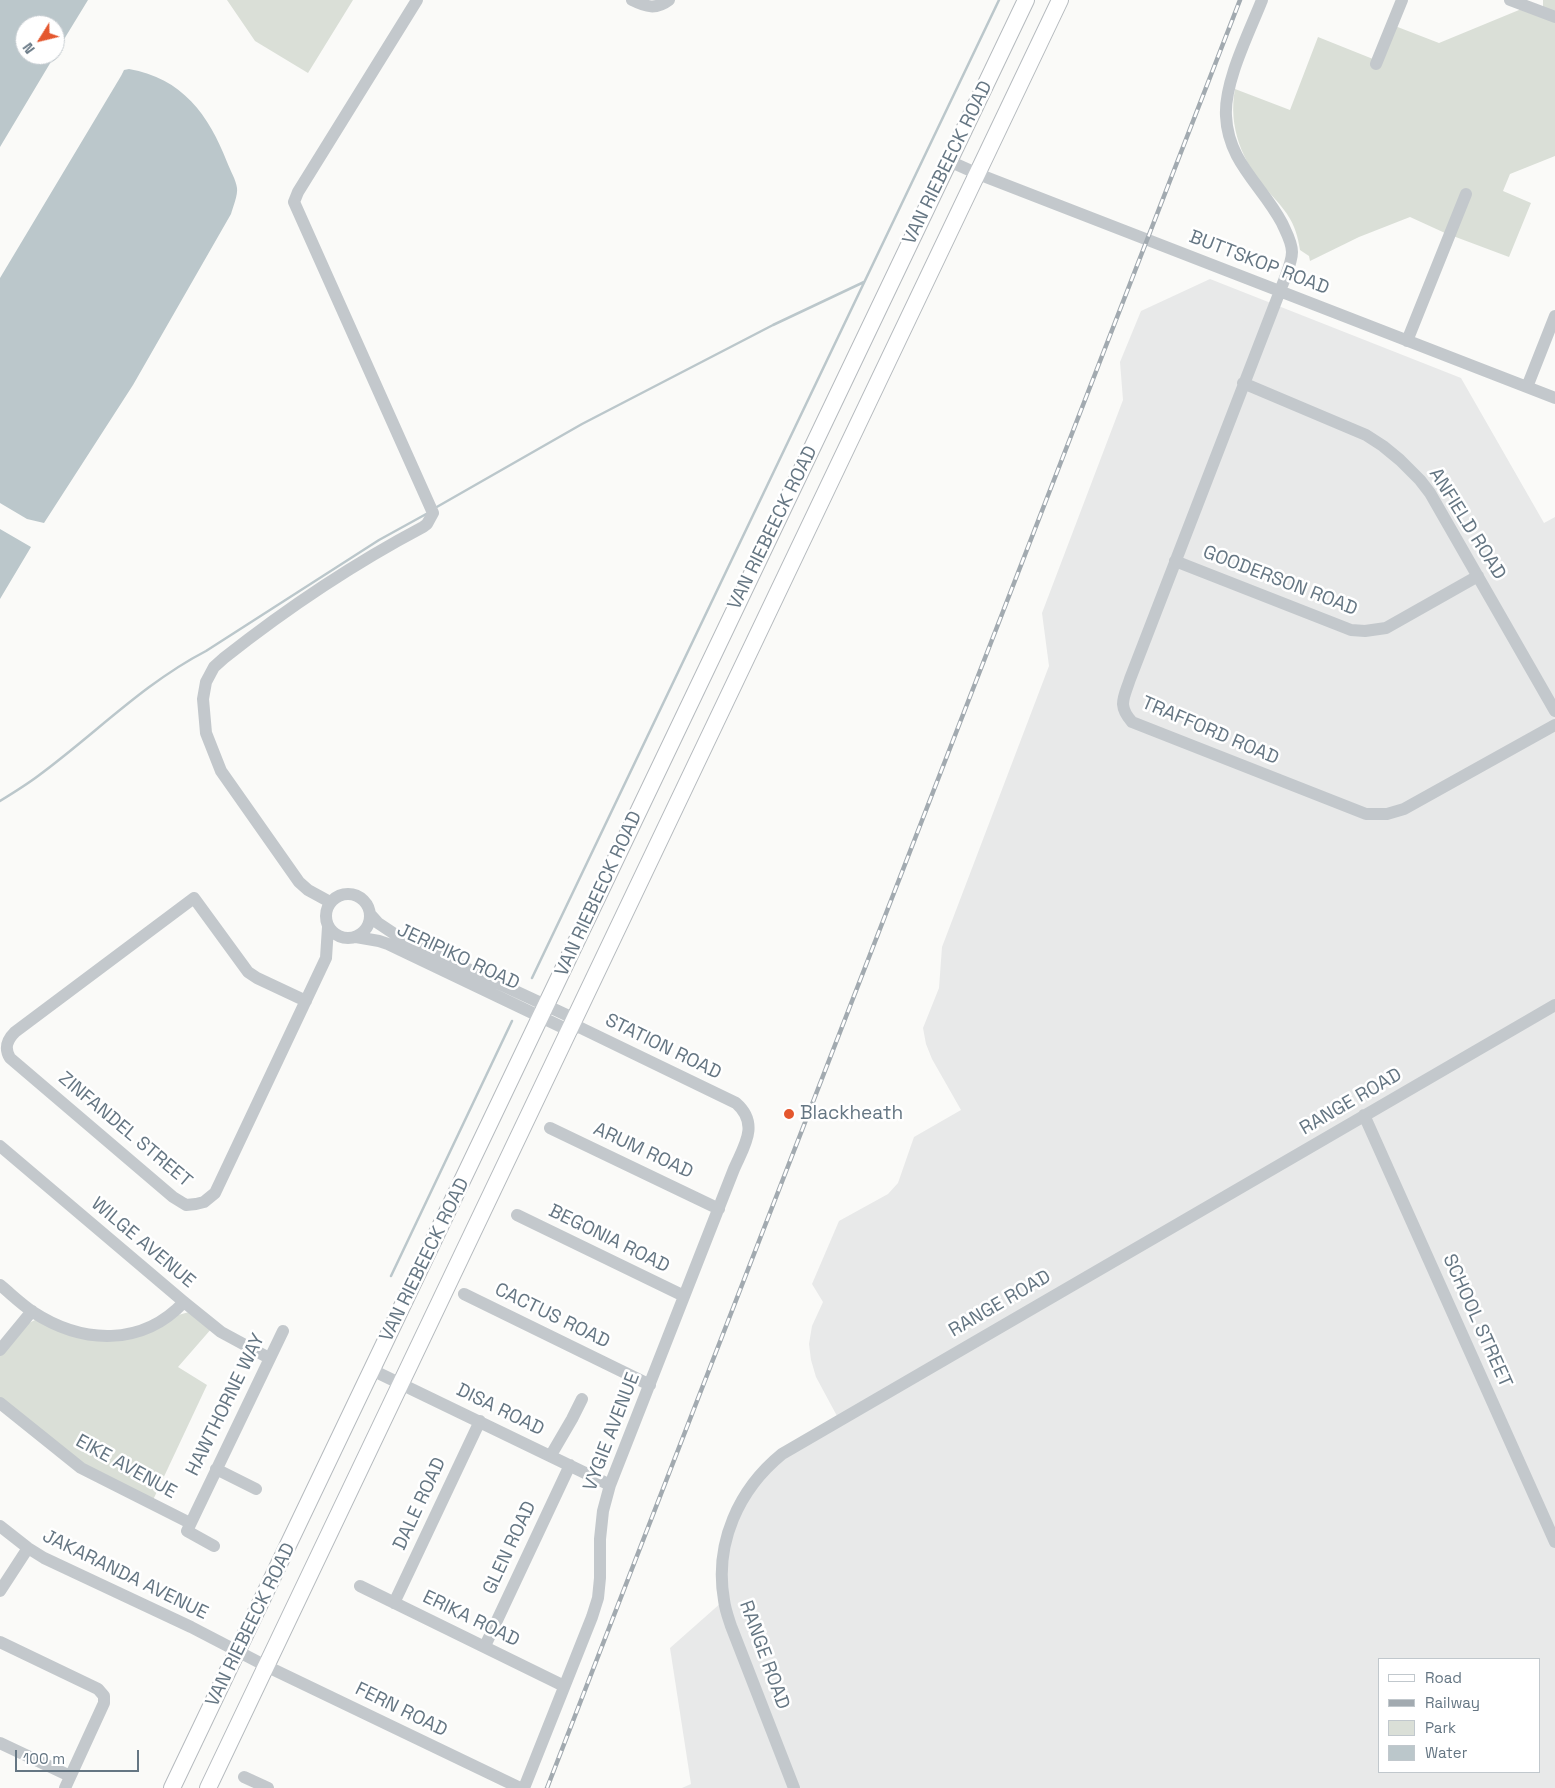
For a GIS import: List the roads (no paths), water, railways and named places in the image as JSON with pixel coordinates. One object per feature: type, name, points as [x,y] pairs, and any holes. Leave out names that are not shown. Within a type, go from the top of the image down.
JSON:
[{"type":"main road","name":"VAN RIEBEECK ROAD","points":[[172,1788],[1026,0]]},
{"type":"main road","name":"VAN RIEBEECK ROAD","points":[[208,1788],[1060,0]]},
{"type":"street","points":[[330,902],[308,890],[299,882],[221,771],[206,733],[203,699],[206,682],[214,668],[239,646],[323,586],[387,546],[424,527],[433,513],[294,202],[298,192],[417,0]]},
{"type":"street","points":[[632,0],[647,7],[655,7],[669,0]]},
{"type":"street","name":"TRAFFORD ROAD","points":[[1262,0],[1228,87],[1226,116],[1228,134],[1237,158],[1279,218],[1290,240],[1291,258],[1280,292],[1130,679],[1122,704],[1126,716],[1132,722],[1366,814],[1387,814],[1404,809],[1555,725]]},
{"type":"street","points":[[1376,64],[1402,0]]},
{"type":"street","points":[[1510,0],[1538,5],[1555,17]]},
{"type":"street","name":"BUTTSKOP ROAD","points":[[949,162],[1555,398]]},
{"type":"street","points":[[1407,341],[1466,194]]},
{"type":"street","points":[[1527,387],[1555,316]]},
{"type":"street","name":"ANFIELD ROAD","points":[[1244,382],[1366,435],[1400,460],[1420,480],[1430,493],[1555,711]]},
{"type":"street","name":"GOODERSON ROAD","points":[[1175,561],[1351,630],[1365,631],[1386,628],[1478,576]]},
{"type":"street","points":[[340,895],[356,895],[364,901],[370,914],[367,928],[353,938],[338,936],[328,927],[325,914],[330,902],[340,895]]},
{"type":"street","name":"ZINFANDEL STREET","points":[[306,1001],[248,972],[194,898],[15,1032],[9,1038],[6,1048],[10,1058],[173,1197],[186,1205],[204,1202],[215,1193],[306,1001],[326,958],[328,927]]},
{"type":"street","name":"JERIPIKO ROAD","points":[[370,914],[378,923],[399,937],[544,1012]]},
{"type":"street","name":"JERIPIKO ROAD","points":[[353,938],[388,944],[544,1012]]},
{"type":"street","name":"ZINFANDEL STREET","points":[[326,958],[353,938]]},
{"type":"street","name":"RANGE ROAD","points":[[794,1788],[731,1626],[724,1601],[722,1573],[727,1534],[737,1509],[756,1479],[782,1454],[1555,1005]]},
{"type":"street","name":"STATION ROAD","points":[[544,1012],[731,1101]]},
{"type":"street","name":"VYGIE AVENUE","points":[[524,1788],[598,1598],[600,1538],[603,1511],[610,1485],[749,1132],[744,1112],[736,1103],[731,1101]]},
{"type":"street","name":"SCHOOL STREET","points":[[1364,1115],[1555,1542]]},
{"type":"street","name":"ARUM ROAD","points":[[550,1128],[719,1209]]},
{"type":"street","name":"WILGE AVENUE","points":[[0,1146],[222,1332],[269,1358]]},
{"type":"street","name":"BEGONIA ROAD","points":[[517,1215],[684,1296]]},
{"type":"street","points":[[0,1285],[32,1311],[72,1330],[97,1336],[113,1336],[148,1328],[163,1321],[184,1302]]},
{"type":"street","name":"CACTUS ROAD","points":[[464,1294],[650,1385]]},
{"type":"street","points":[[0,1350],[32,1311]]},
{"type":"street","name":"HAWTHORNE WAY","points":[[190,1523],[283,1331]]},
{"type":"street","name":"DISA ROAD","points":[[372,1370],[610,1485]]},
{"type":"street","points":[[551,1455],[582,1399]]},
{"type":"street","name":"EIKE AVENUE","points":[[0,1403],[81,1468],[190,1523]]},
{"type":"street","name":"DALE ROAD","points":[[394,1602],[480,1421]]},
{"type":"street","name":"GLEN ROAD","points":[[485,1646],[570,1465]]},
{"type":"street","points":[[216,1469],[256,1489]]},
{"type":"street","points":[[190,1523],[187,1532],[214,1546]]},
{"type":"street","name":"JAKARANDA AVENUE","points":[[0,1526],[28,1548],[191,1627],[266,1666]]},
{"type":"street","points":[[0,1592],[28,1548]]},
{"type":"street","name":"ERIKA ROAD","points":[[360,1586],[564,1686]]},
{"type":"street","points":[[0,1642],[98,1689],[104,1696],[104,1703],[67,1782],[0,1743]]},
{"type":"street","name":"FERN ROAD","points":[[266,1666],[520,1788]]},
{"type":"street","points":[[244,1776],[268,1788]]},
{"type":"water","points":[[0,0],[88,0],[65,38],[65,15],[15,15],[15,65],[49,65],[0,147]]},
{"type":"water","points":[[129,69],[164,81],[179,90],[191,101],[212,129],[220,145],[235,182],[237,194],[231,214],[133,385],[44,523],[27,519],[0,503],[0,278],[124,70]]},
{"type":"water","points":[[0,529],[31,547],[0,599]]},
{"type":"waterway","points":[[532,978],[999,0]]},
{"type":"waterway","points":[[435,508],[582,424],[773,325],[864,282]]},
{"type":"waterway","points":[[0,801],[59,760],[161,678],[379,540],[428,513]]},
{"type":"waterway","points":[[391,1276],[512,1021]]},
{"type":"railway","points":[[547,1788],[1240,0]]},
{"type":"place","name":"Blackheath","points":[[789,1114]]}]
